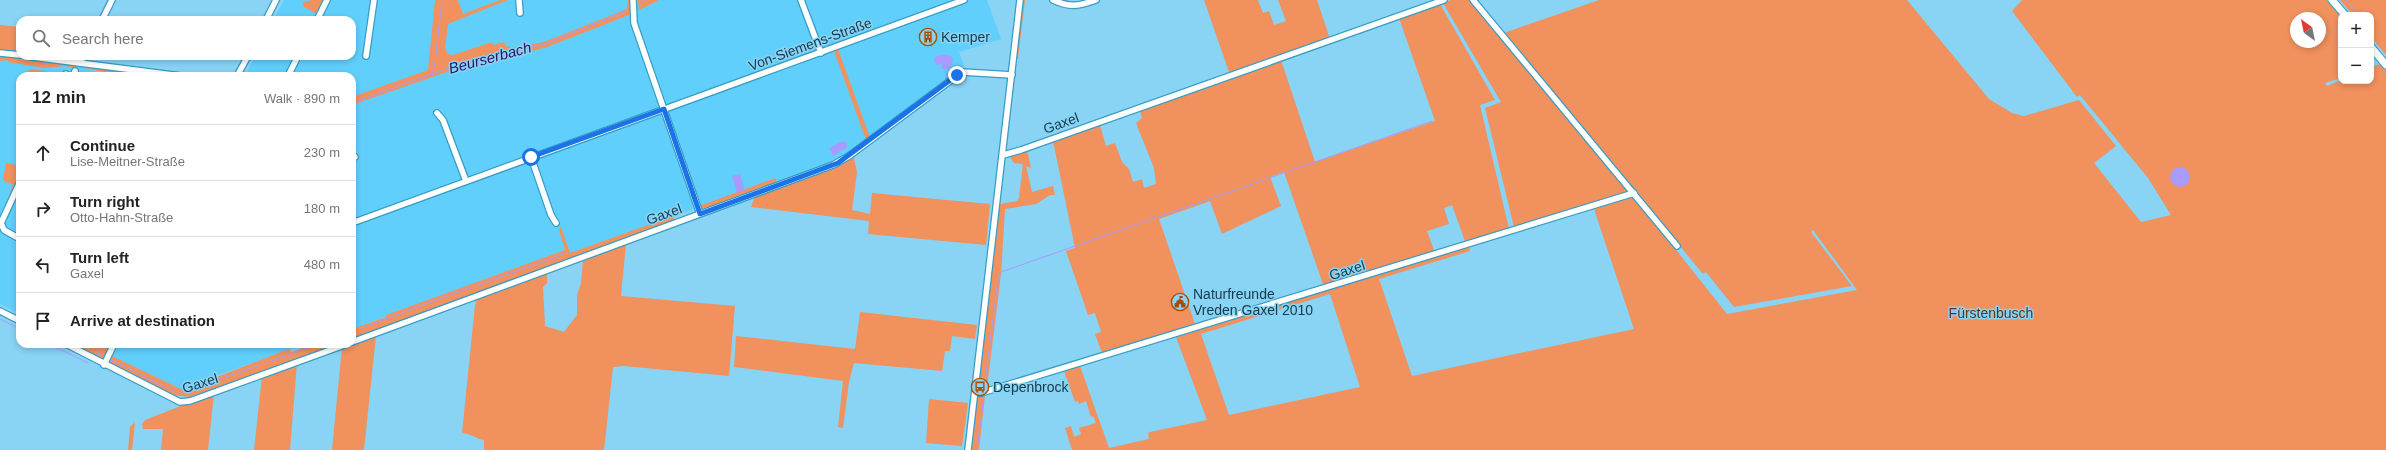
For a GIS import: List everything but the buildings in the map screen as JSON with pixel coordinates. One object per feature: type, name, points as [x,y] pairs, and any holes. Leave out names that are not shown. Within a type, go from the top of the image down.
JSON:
[{"type":"main road","points":[[2332,0],[2342,12]]},
{"type":"main road","points":[[2372,48],[2386,65]]},
{"type":"street","points":[[104,16],[112,0]]},
{"type":"street","points":[[268,16],[276,0]]},
{"type":"street","points":[[319,16],[327,0]]},
{"type":"street","points":[[366,56],[374,0]]},
{"type":"street","points":[[519,0],[520,13]]},
{"type":"street","points":[[633,0],[634,23],[700,214]]},
{"type":"street","points":[[801,0],[821,53]]},
{"type":"street","points":[[968,450],[1020,0]]},
{"type":"street","points":[[1053,0],[1071,7],[1096,0]]},
{"type":"street","name":"Gaxel","points":[[1003,155],[1021,150],[1444,0]]},
{"type":"street","points":[[1473,0],[1677,246]]},
{"type":"street","name":"Von-Siemens-Straße","points":[[356,222],[960,1]]},
{"type":"street","points":[[0,53],[16,55]]},
{"type":"street","points":[[56,60],[150,72]]},
{"type":"street","points":[[239,72],[246,60]]},
{"type":"street","points":[[290,72],[296,60]]},
{"type":"street","name":"Gaxel","points":[[356,341],[838,163],[962,72],[1012,75]]},
{"type":"street","points":[[437,113],[443,120],[466,181]]},
{"type":"street","points":[[531,157],[551,215],[556,223]]},
{"type":"street","points":[[16,190],[1,222],[4,230],[16,237]]},
{"type":"street","name":"Gaxel","points":[[974,393],[981,393],[1232,317],[1634,193]]},
{"type":"street","points":[[0,311],[16,319]]},
{"type":"street","name":"Gaxel","points":[[73,348],[104,365],[180,402],[190,401],[336,348]]},
{"type":"street","points":[[104,365],[112,348]]},
{"type":"shaded area","points":[[284,0],[987,0],[1001,39],[959,52],[964,66],[866,141],[827,165],[777,183],[776,179],[570,254],[568,249],[356,328],[356,72],[247,72],[253,60],[356,60],[356,16],[275,16]]},
{"type":"shaded area","points":[[944,54],[951,56],[953,60],[951,67],[944,70],[941,68],[942,64],[937,65],[933,60],[937,56]]},
{"type":"shaded area","points":[[0,59],[58,66],[81,67],[98,72],[16,72],[16,312],[0,304]]},
{"type":"shaded area","points":[[843,141],[847,143],[847,147],[833,156],[829,148]]},
{"type":"shaded area","points":[[2180,167],[2187,170],[2190,177],[2187,184],[2180,187],[2173,184],[2170,177],[2173,170]]},
{"type":"shaded area","points":[[740,174],[745,190],[737,193],[732,176]]},
{"type":"shaded area","points":[[90,348],[294,348],[210,378],[211,380],[183,390]]},
{"type":"green space","points":[[311,0],[324,0],[317,14],[304,7],[302,3]]},
{"type":"green space","points":[[435,0],[458,0],[463,14],[500,0],[508,0],[448,24],[445,48],[448,54],[453,55],[492,42],[493,45],[504,42],[506,47],[510,46],[510,48],[544,42],[627,9],[628,0],[631,0],[629,15],[547,47],[528,52],[484,59],[356,104],[356,96],[428,70]]},
{"type":"green space","points":[[638,0],[659,0],[639,10]]},
{"type":"green space","points":[[1022,0],[1025,0],[1018,59],[1016,57]]},
{"type":"green space","points":[[1204,0],[1258,0],[1263,13],[1269,11],[1274,25],[1286,21],[1278,0],[1317,0],[1330,39],[1230,75]]},
{"type":"green space","points":[[1451,0],[1470,0],[1630,192],[1514,227],[1485,108],[1501,102],[1443,3]]},
{"type":"green space","name":"Fürstenbusch","points":[[1599,0],[1907,0],[1989,99],[2012,113],[2024,116],[2079,100],[2116,146],[2094,163],[2141,222],[2171,215],[2148,178],[2080,95],[2077,97],[2012,11],[2022,0],[2327,0],[2338,13],[2338,79],[2325,83],[2327,86],[2338,81],[2338,84],[2374,84],[2374,66],[2380,64],[2386,71],[2386,450],[1072,450],[1065,428],[1071,426],[1074,437],[1081,434],[1079,428],[1096,423],[1093,416],[1091,417],[1086,401],[1079,404],[1078,401],[1075,402],[1064,371],[1080,366],[1109,448],[1149,439],[1148,433],[1150,432],[1207,420],[1176,337],[1469,247],[1470,251],[1379,279],[1412,376],[1634,329],[1594,209],[1634,197],[1727,314],[1857,290],[1813,230],[1811,232],[1852,286],[1734,307],[1706,272],[1703,274],[1504,33]],"holes":[[[1330,294],[1360,387],[1229,415],[1201,334]]]},
{"type":"green space","points":[[2340,0],[2386,0],[2386,55],[2374,41],[2374,12],[2350,12]]},
{"type":"green space","points":[[1440,4],[1495,100],[1480,105],[1509,229],[1466,244],[1452,205],[1444,208],[1449,224],[1427,231],[1435,253],[1324,287],[1284,172],[1270,177],[1281,206],[1222,234],[1210,201],[1159,219],[1195,324],[1102,353],[1095,334],[1101,332],[1095,313],[1088,315],[1066,251],[1075,248],[1053,141],[1100,125],[1106,146],[1115,143],[1122,162],[1129,169],[1133,182],[1142,179],[1144,188],[1156,184],[1154,168],[1136,123],[1142,118],[1140,111],[1281,60],[1315,162],[1435,121],[1399,18]]},
{"type":"green space","points":[[0,25],[16,27],[16,51],[0,49]]},
{"type":"green space","points":[[838,49],[870,138],[866,140],[834,51]]},
{"type":"green space","points":[[0,54],[16,56],[16,60],[48,60],[72,63],[76,65],[75,68],[65,66],[45,68],[8,62],[8,60],[0,61]]},
{"type":"green space","points":[[82,65],[137,72],[107,72],[81,67]]},
{"type":"green space","points":[[31,69],[45,72],[27,72]]},
{"type":"green space","points":[[1027,150],[1031,168],[1026,166],[1032,192],[1053,186],[1055,195],[1050,195],[1036,204],[1005,209],[1001,274],[987,387],[978,390],[1000,204],[1017,201],[1019,198],[1023,164],[1014,163],[1009,156]]},
{"type":"green space","points":[[852,157],[854,158],[857,172],[852,210],[870,214],[872,193],[990,204],[986,245],[868,234],[869,221],[751,207],[755,196],[839,165]]},
{"type":"green space","points":[[6,163],[16,165],[16,184],[9,195],[13,184],[5,182],[3,179]]},
{"type":"green space","points":[[776,178],[777,183],[703,211],[699,206]]},
{"type":"green space","points":[[673,216],[675,221],[356,339],[356,328],[386,317],[386,315],[565,250],[559,230],[561,227],[570,253]]},
{"type":"green space","points":[[626,244],[621,296],[735,306],[729,376],[624,366],[613,367],[604,450],[484,450],[484,440],[462,433],[475,305],[477,298],[547,272],[547,283],[543,287],[545,326],[564,332],[577,315],[577,295],[581,283],[583,260]]},
{"type":"green space","points":[[860,312],[977,325],[975,339],[952,336],[950,351],[945,351],[942,371],[854,363],[849,382],[843,428],[838,427],[843,381],[734,367],[736,336],[855,349]]},
{"type":"green space","points":[[376,335],[364,450],[332,450],[342,348],[356,348],[356,342]]},
{"type":"green space","points":[[77,348],[110,348],[106,358],[102,360]]},
{"type":"green space","points":[[302,348],[329,348],[189,397],[174,395],[110,363],[112,356],[183,390],[289,349],[292,352]]},
{"type":"green space","points":[[297,363],[290,450],[254,450],[262,376]]},
{"type":"green space","points":[[214,393],[208,450],[161,450],[163,429],[143,429],[142,424],[145,420]]},
{"type":"green space","points":[[985,395],[979,450],[971,450],[977,397]]},
{"type":"green space","points":[[929,399],[968,403],[962,446],[926,443]]},
{"type":"green space","points":[[135,422],[132,450],[128,450],[130,427]]},
{"type":"waterway","points":[[100,16],[108,0]]},
{"type":"waterway","points":[[432,75],[435,63],[442,0]]},
{"type":"waterway","name":"Beurserbach","points":[[639,5],[645,0]]},
{"type":"waterway","points":[[1064,0],[1075,3]]},
{"type":"waterway","points":[[2346,0],[2354,10]]},
{"type":"waterway","name":"Beurserbach","points":[[356,102],[468,61],[545,44],[627,11]]},
{"type":"waterway","points":[[0,50],[13,52]]},
{"type":"waterway","points":[[984,390],[998,279],[1001,272],[1432,121]]},
{"type":"waterway","points":[[476,286],[566,253]]},
{"type":"waterway","points":[[361,328],[469,288]]},
{"type":"waterway","name":"Beurserbach","points":[[0,319],[16,327]]},
{"type":"waterway","name":"Beurserbach","points":[[57,348],[88,363]]},
{"type":"waterway","name":"Beurserbach","points":[[96,356],[100,348]]},
{"type":"waterway","points":[[266,363],[307,348]]},
{"type":"waterway","name":"Beurserbach","points":[[97,354],[104,356]]},
{"type":"waterway","points":[[110,359],[172,391],[183,392],[260,365]]},
{"type":"waterway","points":[[977,450],[984,396]]},
{"type":"place","name":"Kemper","points":[[928,37]]},
{"type":"place","name":"Naturfreunde Vreden Gaxel 2010","points":[[1180,302]]},
{"type":"place","name":"Depenbrock","points":[[980,387]]},
{"type":"route","points":[[531,157],[664,109],[700,214],[838,163],[957,75]]}]
